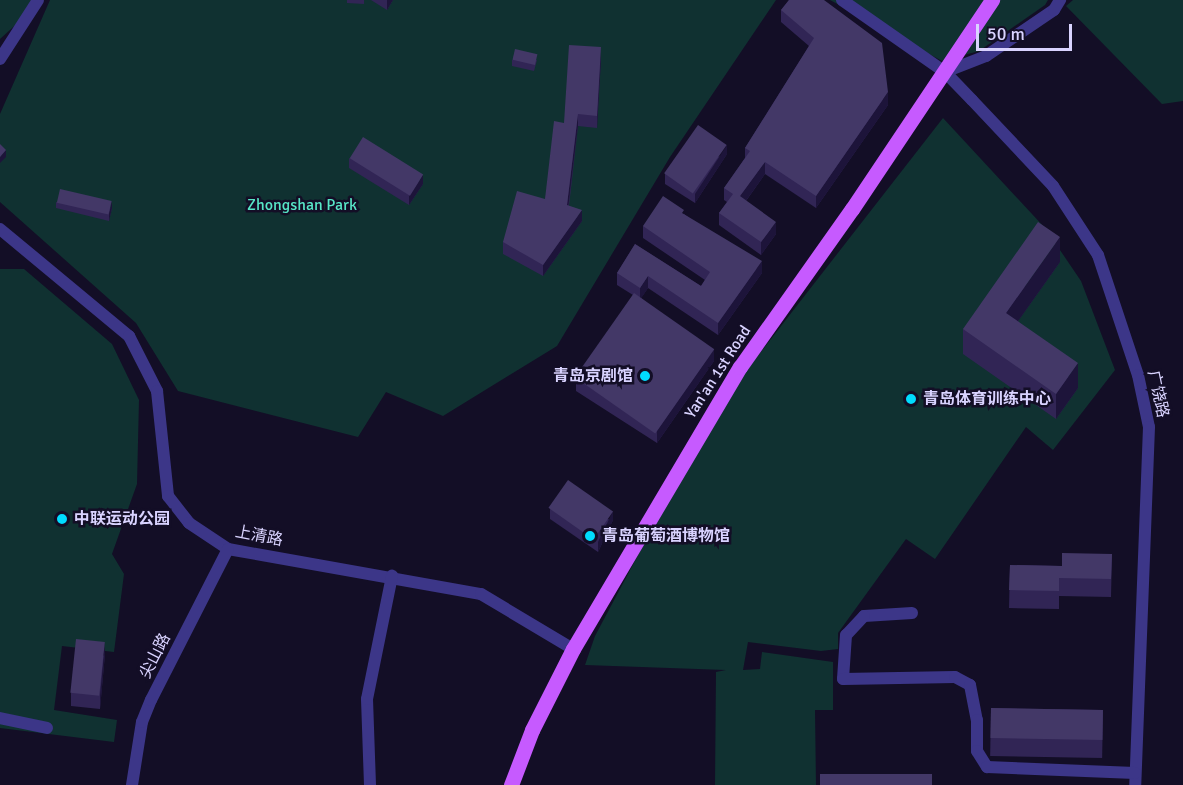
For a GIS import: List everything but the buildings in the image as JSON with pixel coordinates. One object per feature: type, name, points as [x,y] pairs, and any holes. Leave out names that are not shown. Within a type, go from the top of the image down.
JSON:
[{"type":"main road","name":"Yan'an 1st Road","points":[[511,785],[532,730],[573,649],[740,367],[945,72],[992,0]]},
{"type":"street","points":[[0,59],[38,0]]},
{"type":"street","name":"广饶路","points":[[842,0],[945,72],[1053,186],[1098,255],[1138,375],[1149,427],[1135,779]]},
{"type":"street","points":[[945,72],[986,56],[1054,10],[1060,0]]},
{"type":"street","name":"上清路","points":[[0,229],[129,336],[157,391],[168,496],[189,523],[228,549],[392,576],[481,594],[573,649]]},
{"type":"street","name":"尖山路","points":[[132,785],[140,731],[150,700],[228,549]]},
{"type":"street","points":[[370,785],[367,699],[392,576]]},
{"type":"street","points":[[912,613],[864,616],[846,635],[843,679],[955,677],[970,685],[977,720],[977,751],[987,767],[1135,779]]},
{"type":"street","points":[[0,718],[47,728]]},
{"type":"green space","points":[[0,0],[43,0],[0,39]]},
{"type":"green space","name":"Zhongshan Park","points":[[50,0],[776,0],[670,157],[557,346],[443,416],[386,392],[358,437],[178,391],[136,323],[0,202],[0,114]]},
{"type":"green space","points":[[830,0],[1048,0],[1045,5],[979,51],[942,61]]},
{"type":"green space","points":[[1073,0],[1183,0],[1183,101],[1162,104],[1066,6]]},
{"type":"green space","name":"青岛体育训练中心","points":[[943,118],[1045,228],[1081,281],[1115,370],[1053,450],[1026,427],[935,559],[906,539],[838,633],[838,649],[821,651],[748,642],[743,670],[760,669],[762,652],[833,662],[833,710],[815,710],[816,785],[715,785],[716,672],[726,670],[585,665],[595,636],[654,525],[746,371]]},
{"type":"green space","name":"中联运动公园","points":[[0,269],[24,269],[112,344],[139,400],[137,484],[112,554],[124,574],[114,652],[62,646],[54,710],[117,720],[114,742],[0,728]]},
{"type":"place","name":"青岛京剧馆","points":[[645,376]]},
{"type":"place","name":"青岛体育训练中心","points":[[911,399]]},
{"type":"place","name":"中联运动公园","points":[[62,519]]},
{"type":"place","name":"青岛葡萄酒博物馆","points":[[590,536]]}]
